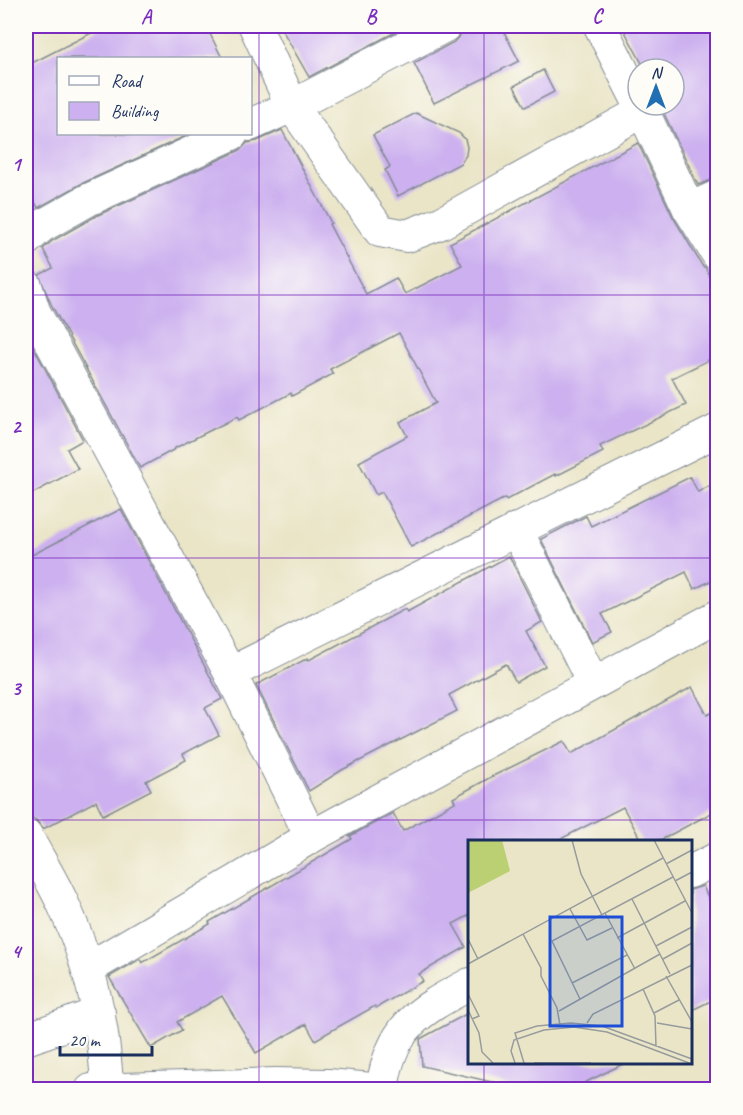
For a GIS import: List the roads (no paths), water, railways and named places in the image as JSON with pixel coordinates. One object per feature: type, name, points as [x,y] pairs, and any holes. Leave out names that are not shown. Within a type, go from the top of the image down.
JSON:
[{"type":"street","points":[[255,26],[292,105],[380,231],[407,236],[441,223],[490,197],[626,114]]},
{"type":"street","points":[[252,124],[445,26]]},
{"type":"street","points":[[600,26],[626,78]]},
{"type":"street","points":[[645,117],[689,209],[717,255]]},
{"type":"street","points":[[26,240],[42,226],[88,200],[230,135]]},
{"type":"street","points":[[689,209],[717,196]]},
{"type":"street","points":[[26,286],[34,311],[230,672],[311,837]]},
{"type":"street","points":[[230,672],[717,430]]},
{"type":"street","points":[[516,529],[593,683]]},
{"type":"street","points":[[88,969],[311,837],[717,616]]},
{"type":"street","points":[[26,835],[62,902],[88,969],[99,1013],[101,1089],[275,1084],[382,1089],[385,1067],[393,1045],[406,1026],[423,1011],[468,985]]},
{"type":"street","points":[[692,871],[717,858]]},
{"type":"street","points":[[26,1039],[99,1013]]}]
